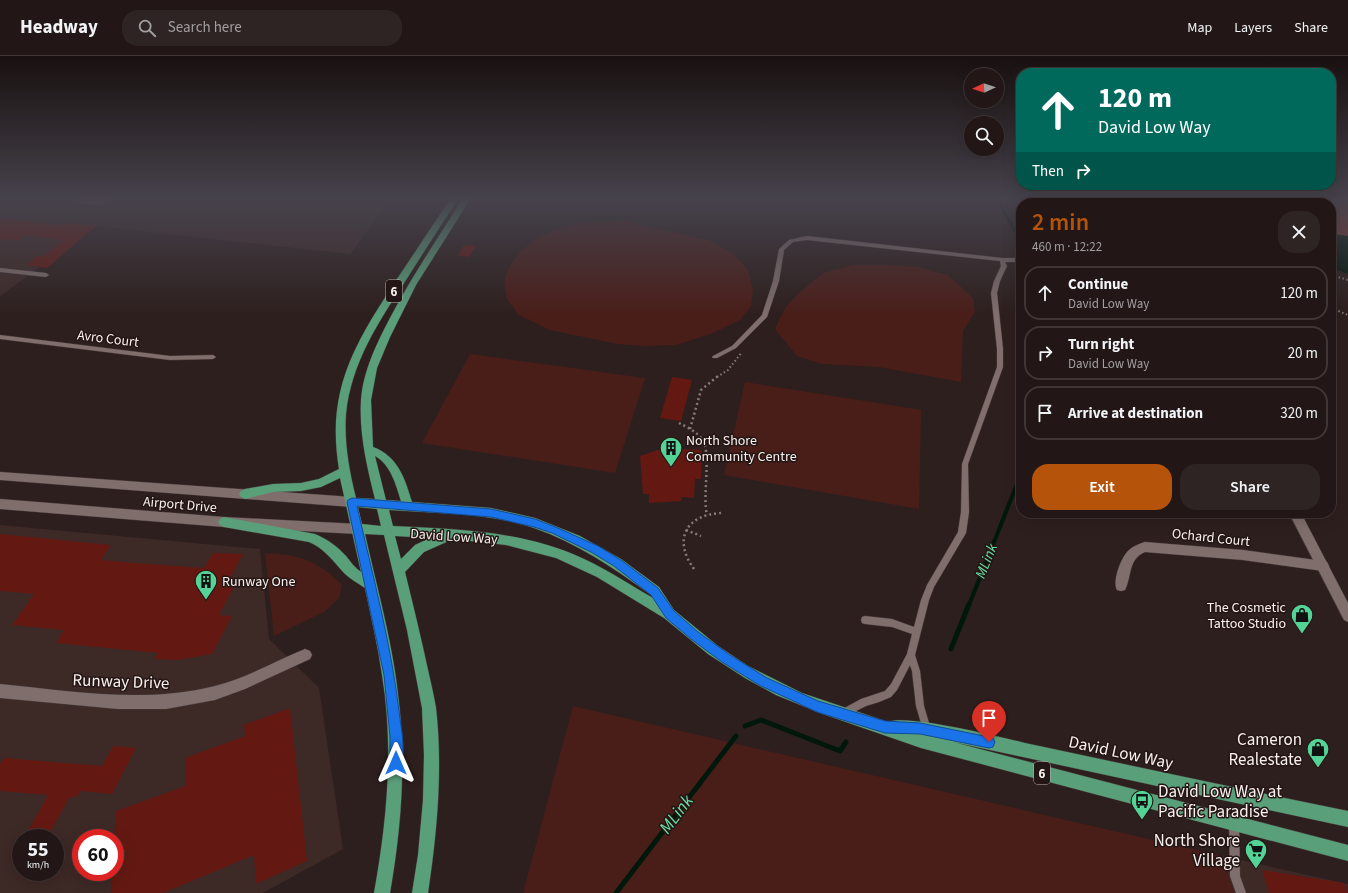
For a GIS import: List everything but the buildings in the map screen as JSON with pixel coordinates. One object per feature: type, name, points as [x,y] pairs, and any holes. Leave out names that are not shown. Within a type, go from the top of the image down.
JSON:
[{"type":"main road","name":"6","points":[[358,529],[344,471],[342,452],[341,414],[345,389],[354,363],[375,320],[429,237]]},
{"type":"main road","name":"6","points":[[368,449],[366,400],[372,368],[412,285],[442,237]]},
{"type":"main road","points":[[368,449],[413,630],[429,708],[431,755],[430,800],[426,855],[420,893]]},
{"type":"main road","points":[[368,449],[383,455],[398,478],[408,506]]},
{"type":"main road","points":[[244,494],[273,488],[301,487],[321,483],[344,471]]},
{"type":"main road","name":"David Low Way","points":[[352,502],[491,513],[535,523],[555,530],[595,549],[624,567],[655,591],[670,615]]},
{"type":"main road","points":[[224,522],[311,537],[324,543],[342,560],[349,570],[370,585]]},
{"type":"main road","points":[[358,529],[389,675],[396,737],[396,776],[392,828],[382,893]]},
{"type":"main road","name":"David Low Way","points":[[358,529],[459,533],[504,539],[558,553],[599,572],[670,615],[714,651],[756,678],[817,706],[885,727],[921,741],[1348,853]]},
{"type":"main road","points":[[398,572],[412,554],[424,544],[459,533]]},
{"type":"main road","name":"David Low Way","points":[[885,727],[927,730],[1348,819]]},
{"type":"street","name":"Airport Drive","points":[[0,476],[352,502]]},
{"type":"street","name":"Airport Drive","points":[[0,504],[224,522],[358,529]]},
{"type":"street","points":[[1297,518],[1348,616]]},
{"type":"street","name":"Ochard Court","points":[[1121,586],[1130,555],[1137,549],[1146,547],[1243,555],[1323,566]]},
{"type":"street","name":"Runway Drive","points":[[0,691],[118,702],[166,702],[211,694],[245,683],[305,655]]},
{"type":"lane","points":[[715,357],[734,346],[765,316],[776,281],[781,250],[791,241],[807,238],[1002,260],[1016,260]]},
{"type":"lane","points":[[842,714],[864,702],[888,694],[894,687],[911,655],[925,600],[931,585],[962,533],[965,512],[965,464],[1000,367],[1000,349],[994,293],[997,281],[1004,266],[1002,260]]},
{"type":"lane","points":[[0,270],[46,275]]},
{"type":"lane","name":"Avro Court","points":[[0,337],[170,358],[213,357]]},
{"type":"lane","points":[[865,620],[892,623],[916,632]]},
{"type":"lane","points":[[911,655],[916,671],[920,706],[927,730]]},
{"type":"lane","points":[[1234,824],[1235,876],[1242,893]]},
{"type":"path","points":[[1336,276],[1348,280]]},
{"type":"path","points":[[1336,310],[1348,315]]},
{"type":"path","points":[[679,423],[704,440],[706,472],[703,503],[707,515]]},
{"type":"path","points":[[694,569],[685,557],[683,542],[686,530],[695,519],[715,513],[722,513]]},
{"type":"path","points":[[686,530],[701,536]]},
{"type":"shaded area","points":[[0,237],[81,237],[0,296]]},
{"type":"shaded area","points":[[196,237],[362,237],[350,254]]},
{"type":"shaded area","points":[[540,237],[694,237],[711,241],[732,253],[748,270],[753,289],[751,306],[740,320],[713,333],[676,345],[642,346],[617,344],[550,330],[519,315],[507,299],[504,282],[509,267],[520,252]]},
{"type":"shaded area","points":[[1336,237],[1348,237],[1348,274],[1336,270]]},
{"type":"shaded area","points":[[853,265],[917,267],[948,275],[973,298],[975,312],[963,331],[961,382],[879,367],[822,364],[797,356],[775,329],[785,308],[800,292],[823,273]]},
{"type":"shaded area","points":[[470,354],[645,378],[615,473],[422,443]]},
{"type":"shaded area","points":[[745,382],[921,410],[919,509],[724,475]]},
{"type":"shaded area","points":[[0,525],[260,549],[269,639],[319,688],[343,849],[263,893],[0,893]]},
{"type":"shaded area","points":[[265,553],[298,557],[316,564],[342,585],[339,598],[324,612],[274,636]]},
{"type":"shaded area","points":[[573,706],[1222,856],[1234,893],[523,893]]},
{"type":"shaded area","name":"North Shore Village","points":[[1222,856],[1348,884],[1348,893],[1234,893]]},
{"type":"waterway","name":"MLink","points":[[969,605],[1016,487]]},
{"type":"waterway","name":"MLink","points":[[951,649],[969,604]]},
{"type":"waterway","name":"MLink","points":[[745,726],[761,720],[840,751],[846,742]]},
{"type":"waterway","name":"MLink","points":[[616,893],[736,736]]},
{"type":"place","name":"North Shore Community Centre","points":[[671,468]]},
{"type":"place","name":"Runway One","points":[[206,600]]},
{"type":"place","name":"The Cosmetic Tattoo Studio","points":[[1302,634]]},
{"type":"place","name":"Cameron Realestate","points":[[1318,768]]},
{"type":"place","name":"David Low Way at Pacific Paradise","points":[[1142,820]]},
{"type":"place","name":"North Shore Village","points":[[1256,870]]},
{"type":"route","points":[[396,763],[396,737],[389,675],[352,502],[491,513],[513,517],[555,530],[595,549],[636,576],[655,591],[670,615],[714,651],[763,681],[817,706],[885,727],[920,729],[989,742]]}]
